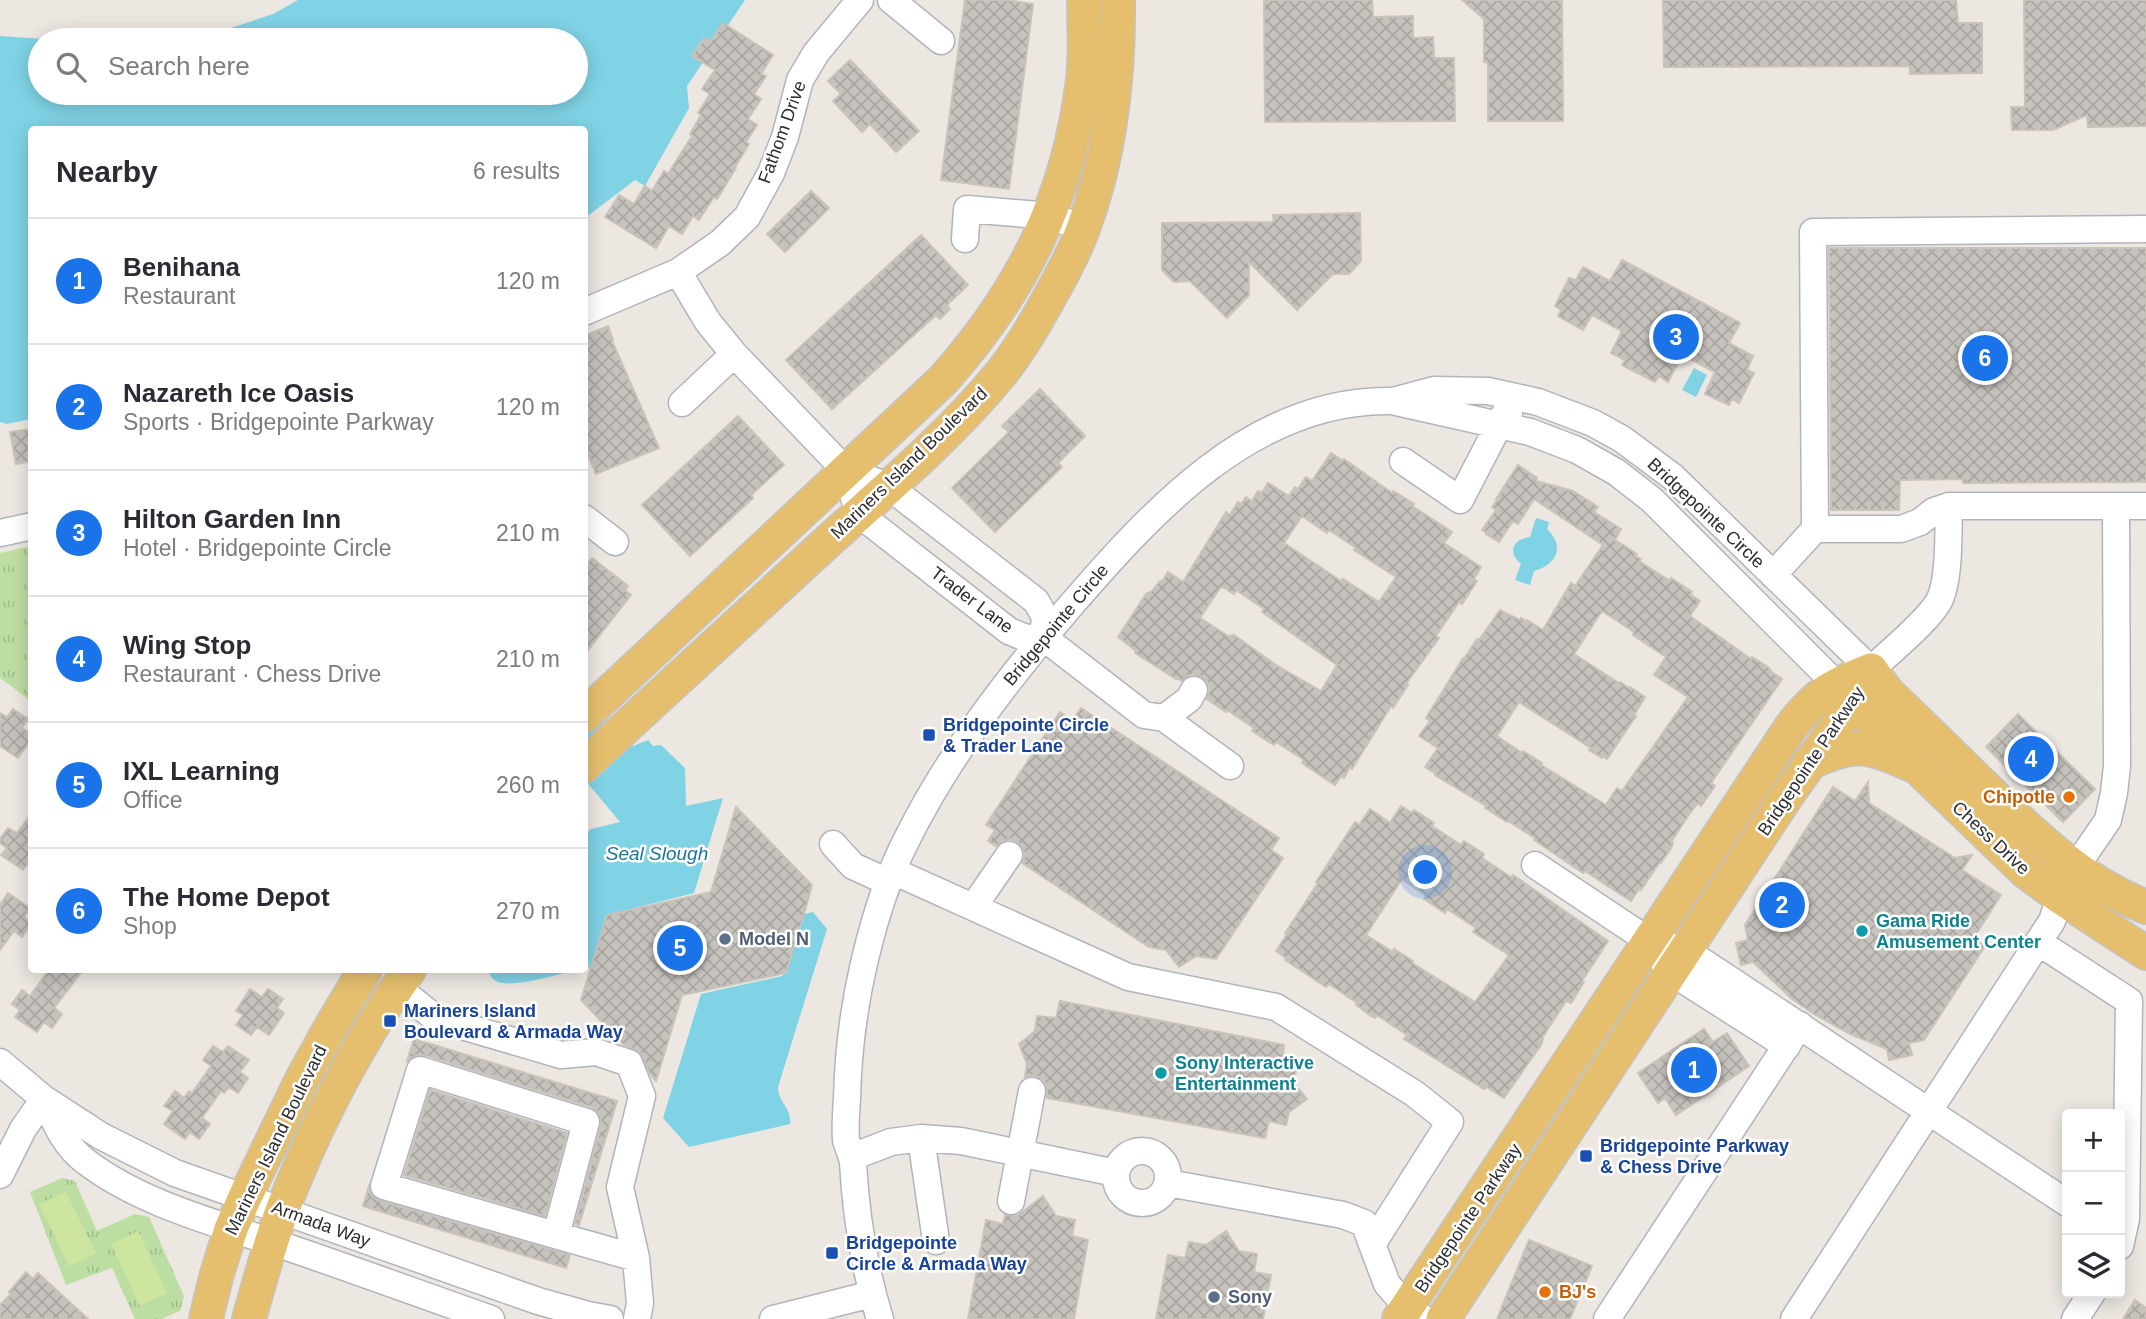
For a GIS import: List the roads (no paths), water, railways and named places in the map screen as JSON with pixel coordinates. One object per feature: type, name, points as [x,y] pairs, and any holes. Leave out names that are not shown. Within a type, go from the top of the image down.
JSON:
[{"type":"main road","name":"Mariners Island Boulevard","points":[[588,712],[943,380],[975,344],[1004,303],[1050,216],[1065,172],[1078,114],[1085,52],[1084,0]]},
{"type":"main road","name":"Mariners Island Boulevard","points":[[588,762],[968,411],[1004,369],[1035,324],[1062,275],[1083,228],[1098,178],[1110,121],[1115,85],[1118,0]]},
{"type":"main road","name":"Bridgepointe Parkway","points":[[1443,1319],[1809,763],[1844,693],[1871,670]]},
{"type":"main road","name":"Chess Drive","points":[[1871,670],[1888,693],[2028,830],[2075,868],[2146,907]]},
{"type":"main road","name":"Bridgepointe Parkway","points":[[1410,1315],[1649,941],[1791,727],[1813,700],[1844,693]]},
{"type":"main road","name":"Chess Drive","points":[[1844,693],[2011,859],[2060,897],[2146,953]]},
{"type":"main road","points":[[1809,763],[1835,751],[1854,747],[1884,752],[1920,769]]},
{"type":"main road","name":"Mariners Island Boulevard","points":[[206,1319],[231,1229],[245,1197],[302,1079],[363,973]]},
{"type":"main road","name":"Mariners Island Boulevard","points":[[249,1319],[282,1210],[331,1102],[361,1046],[403,979]]},
{"type":"street","name":"Fathom Drive","points":[[588,310],[678,272],[720,243],[747,217],[771,173],[785,137],[800,80],[816,54],[860,0]]},
{"type":"street","points":[[891,0],[941,41]]},
{"type":"street","points":[[965,239],[967,209],[1050,216],[1083,228]]},
{"type":"street","points":[[1773,575],[1815,529],[1813,232],[2146,229]]},
{"type":"street","name":"Trader Lane","points":[[678,272],[708,322],[734,354],[846,471],[888,486],[1036,601],[1045,617],[1043,638],[1026,638],[1009,631],[859,514],[846,471]]},
{"type":"street","points":[[682,403],[734,354]]},
{"type":"street","name":"Bridgepointe Circle","points":[[876,1307],[855,1195],[852,1157],[846,1142],[847,1081],[852,1029],[865,958],[890,876],[917,820],[948,768],[995,699],[1043,638],[1135,533],[1180,491],[1229,453],[1262,434],[1310,415],[1359,403],[1392,401],[1434,390],[1488,391],[1538,402],[1593,423],[1622,439],[1673,477],[1871,670]]},
{"type":"street","name":"Bridgepointe Circle","points":[[1392,401],[1530,432],[1577,450],[1616,472],[1652,500],[1844,693]]},
{"type":"street","points":[[1403,461],[1460,500],[1504,415],[1520,411],[1553,419],[1649,459]]},
{"type":"street","points":[[1815,529],[1901,529],[1949,506],[2146,506]]},
{"type":"street","points":[[1871,670],[1923,620],[1940,599],[1947,569],[1949,506]]},
{"type":"street","points":[[1794,1319],[2052,921],[2060,897],[2075,868],[2108,820],[2117,766],[2116,506]]},
{"type":"street","points":[[588,521],[615,542]]},
{"type":"street","points":[[0,533],[28,527]]},
{"type":"street","points":[[1043,638],[1144,715],[1164,718],[1230,766]]},
{"type":"street","points":[[1164,718],[1189,699],[1194,690]]},
{"type":"street","points":[[833,844],[853,866],[890,876],[974,906],[1128,977],[1276,1007],[1415,1094],[1450,1122],[1373,1243]]},
{"type":"street","points":[[974,906],[1009,855]]},
{"type":"street","points":[[1535,865],[1793,1036],[1929,1111],[2062,1200]]},
{"type":"street","points":[[2038,942],[2129,1001],[2127,1196],[2123,1235]]},
{"type":"street","points":[[403,979],[435,1018],[561,1055],[596,1052],[629,1063],[642,1096],[620,1186],[636,1258],[640,1304],[637,1319]]},
{"type":"street","points":[[1607,1319],[1793,1036]]},
{"type":"street","name":"Armada Way","points":[[0,1062],[44,1099],[101,1136],[175,1173],[538,1301],[610,1319]]},
{"type":"street","points":[[556,1235],[586,1122],[420,1070],[384,1186],[636,1258]]},
{"type":"street","points":[[1011,1201],[1032,1091]]},
{"type":"street","points":[[0,1175],[23,1129],[44,1099]]},
{"type":"street","name":"Armada Way","points":[[44,1099],[62,1138],[83,1160],[116,1181],[231,1229],[491,1319]]},
{"type":"street","points":[[921,1138],[936,1241]]},
{"type":"street","points":[[852,1157],[891,1142],[921,1138],[961,1141],[1116,1174]]},
{"type":"street","points":[[1147,1151],[1155,1154],[1167,1166],[1168,1183],[1158,1198],[1142,1203],[1133,1202],[1119,1191],[1116,1174],[1123,1158],[1130,1153],[1147,1151]]},
{"type":"street","points":[[1168,1183],[1343,1215],[1364,1223],[1387,1284],[1410,1315]]},
{"type":"street","points":[[2075,1319],[2089,1298]]},
{"type":"street","points":[[773,1319],[876,1307]]},
{"type":"water","points":[[298,0],[745,0],[687,86],[689,108],[645,186],[635,180],[588,216],[588,126],[28,126],[28,420],[7,424],[0,422],[0,36],[28,38],[28,105],[588,105],[588,28],[231,28],[273,14]]},
{"type":"water","points":[[1694,368],[1707,375],[1696,397],[1682,390]]},
{"type":"water","points":[[1536,518],[1549,522],[1547,529],[1556,542],[1557,549],[1553,560],[1534,571],[1530,585],[1515,580],[1521,564],[1513,551],[1519,540],[1530,537]]},
{"type":"water","name":"Seal Slough","points":[[588,698],[633,746],[648,740],[653,746],[661,745],[685,768],[686,806],[723,798],[694,893],[607,915],[591,967],[588,968],[588,832],[620,822],[588,784]]},
{"type":"water","points":[[813,912],[827,929],[778,1087],[789,1113],[790,1124],[689,1147],[663,1118],[701,994],[782,976],[786,972],[804,914]]},
{"type":"water","points":[[489,973],[564,973],[516,983],[498,982]]},
{"type":"place","name":"Hilton Garden Inn","points":[[1676,337]]},
{"type":"place","name":"The Home Depot","points":[[1985,358]]},
{"type":"place","name":"Bridgepointe Circle & Trader Lane","points":[[929,735]]},
{"type":"place","name":"Wing Stop","points":[[2031,759]]},
{"type":"place","name":"Chipotle","points":[[2069,797]]},
{"type":"place","name":"Nazareth Ice Oasis","points":[[1782,905]]},
{"type":"place","name":"Gama Ride Amusement Center","points":[[1862,931]]},
{"type":"place","name":"Model N","points":[[725,939]]},
{"type":"place","name":"IXL Learning","points":[[680,948]]},
{"type":"place","name":"Mariners Island Boulevard & Armada Way","points":[[390,1021]]},
{"type":"place","name":"Benihana","points":[[1694,1070]]},
{"type":"place","name":"Sony Interactive Entertainment","points":[[1161,1073]]},
{"type":"place","name":"Bridgepointe Parkway & Chess Drive","points":[[1586,1156]]},
{"type":"place","name":"Bridgepointe Circle & Armada Way","points":[[832,1253]]},
{"type":"place","name":"BJ's","points":[[1545,1292]]},
{"type":"place","name":"Sony","points":[[1214,1297]]}]
